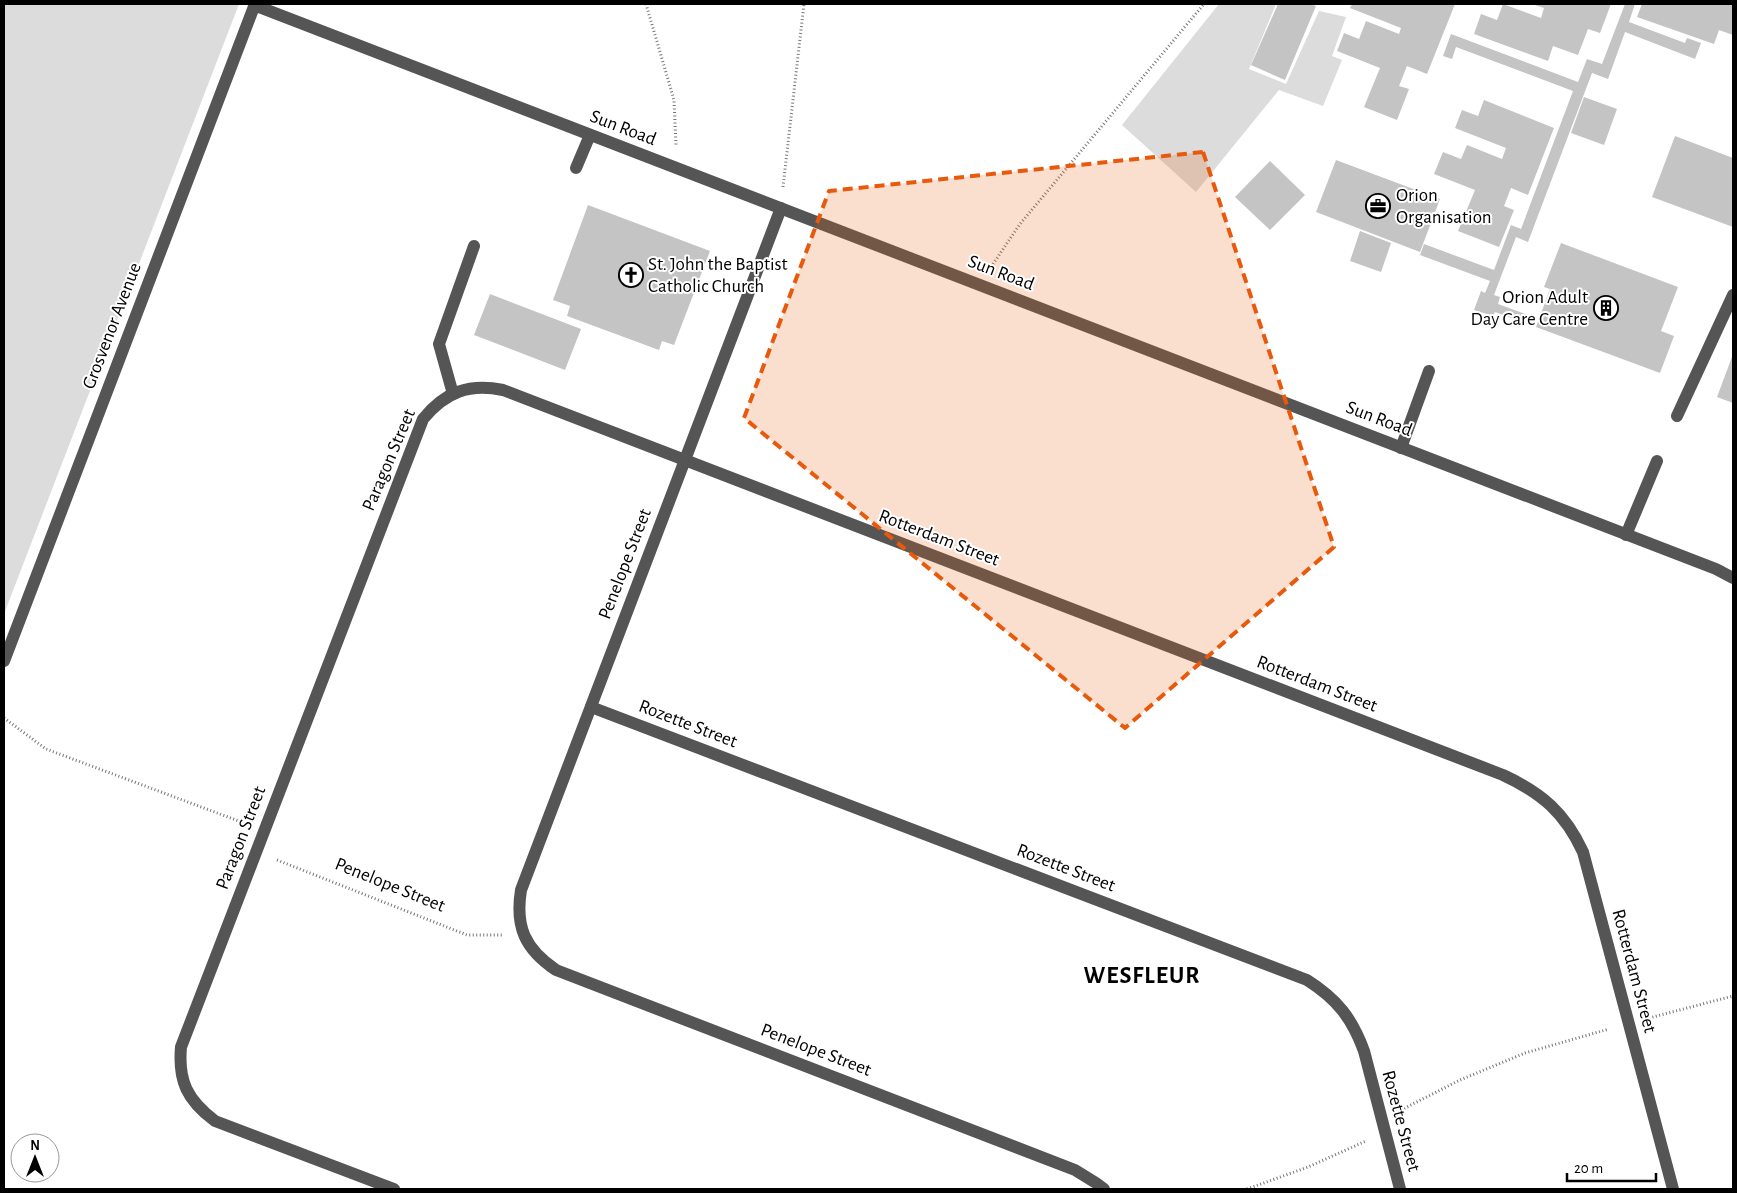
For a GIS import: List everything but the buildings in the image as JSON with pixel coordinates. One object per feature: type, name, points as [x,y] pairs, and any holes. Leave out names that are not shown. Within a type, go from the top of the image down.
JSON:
[{"type":"street","name":"Sun Road","points":[[254,5],[1716,569],[1733,578]]},
{"type":"street","name":"Grosvenor Avenue","points":[[4,661],[254,5]]},
{"type":"street","points":[[576,168],[590,135]]},
{"type":"street","name":"Penelope Street","points":[[780,208],[521,890],[519,906],[524,936],[543,961],[556,970],[1075,1170],[1104,1189]]},
{"type":"street","points":[[453,394],[439,344],[474,246]]},
{"type":"street","points":[[1677,416],[1733,295]]},
{"type":"street","points":[[1401,448],[1429,371]]},
{"type":"street","name":"Paragon Street","points":[[394,1189],[215,1121],[201,1110],[190,1097],[182,1080],[180,1064],[181,1047],[423,419],[442,400],[466,389],[478,387],[503,390],[684,460]]},
{"type":"street","name":"Rotterdam Street","points":[[684,460],[1494,772],[1535,792],[1550,803],[1575,834],[1583,852],[1673,1189]]},
{"type":"street","points":[[1626,535],[1657,461]]},
{"type":"street","name":"Rozette Street","points":[[591,707],[1307,980],[1323,990],[1337,1003],[1358,1034],[1400,1189]]},
{"type":"path","points":[[646,4],[674,100],[677,169]]},
{"type":"path","points":[[780,208],[804,4]]},
{"type":"path","points":[[979,285],[1020,224],[1204,4]]},
{"type":"path","points":[[4,718],[46,749],[264,831]]},
{"type":"path","name":"Penelope Street","points":[[264,831],[275,859],[467,936],[524,936]]},
{"type":"path","points":[[1247,1189],[1308,1167],[1368,1140],[1382,1120],[1460,1080],[1525,1053],[1733,996]]},
{"type":"highlighted area","points":[[1203,152],[1334,547],[1125,728],[744,418],[829,191]]},
{"type":"shaded area","points":[[4,4],[239,4],[4,614]]},
{"type":"shaded area","points":[[1219,4],[1276,4],[1249,69],[1286,84],[1319,11],[1346,17],[1332,56],[1342,60],[1323,106],[1279,90],[1196,192],[1122,125]]},
{"type":"place","name":"Orion Organisation","points":[[1378,206]]},
{"type":"place","name":"St. John the Baptist Catholic Church","points":[[631,275]]},
{"type":"place","name":"Orion Adult Day Care Centre","points":[[1606,308]]},
{"type":"district","name":"WESFLEUR","points":[[1142,976]]}]
